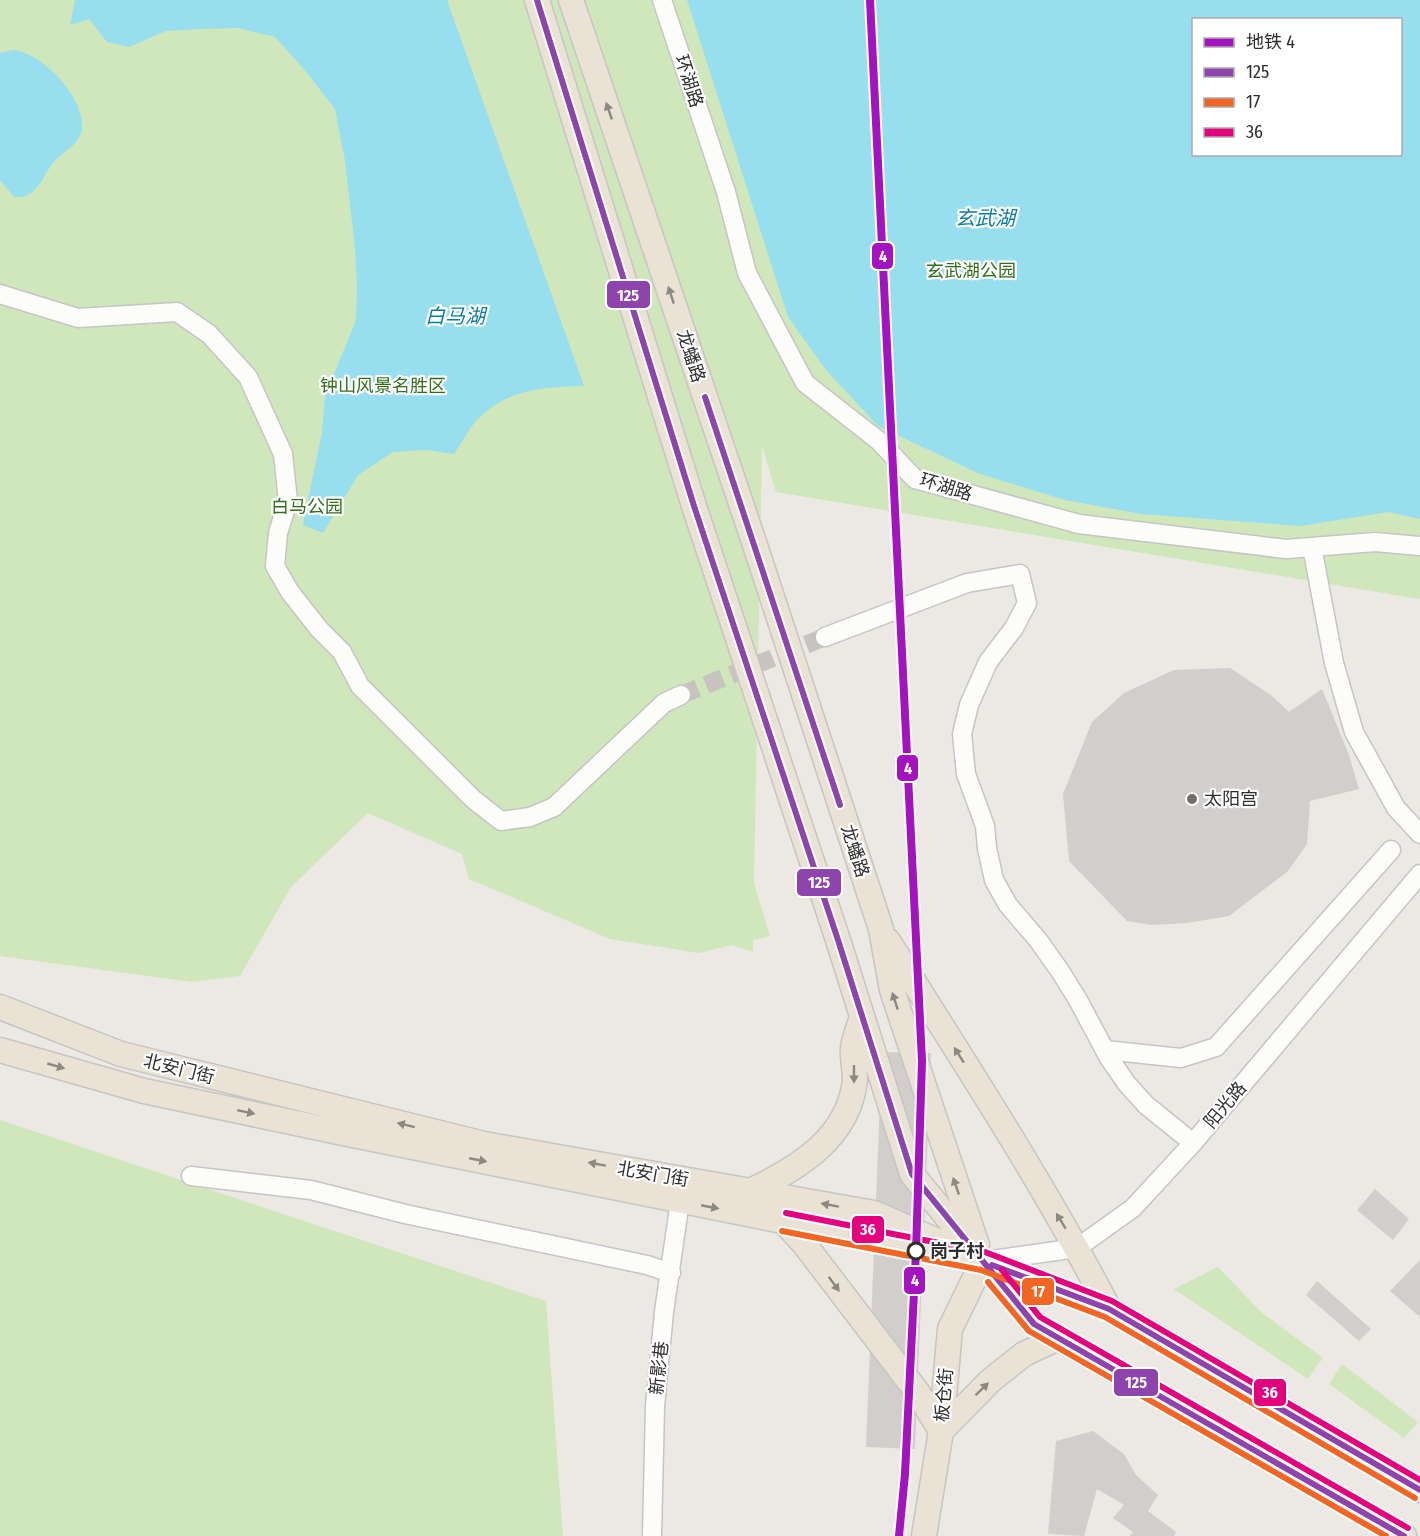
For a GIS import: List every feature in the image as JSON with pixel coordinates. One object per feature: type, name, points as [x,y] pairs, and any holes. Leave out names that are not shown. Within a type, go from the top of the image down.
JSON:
[{"type":"main road","name":"龙蟠路","points":[[537,0],[694,506],[912,1174],[1034,1324],[1404,1536]]},
{"type":"main road","name":"龙蟠路","points":[[571,0],[754,542],[881,929],[891,990],[983,1261]]},
{"type":"main road","points":[[881,929],[1015,1144],[1077,1248],[1109,1309]]},
{"type":"main road","name":"北安门街","points":[[0,1007],[121,1054],[484,1144],[874,1213],[983,1261]]},
{"type":"main road","points":[[750,1191],[782,1176],[807,1160],[828,1141],[851,1100],[855,1079],[853,1048],[862,1017]]},
{"type":"main road","points":[[0,1050],[144,1091],[983,1261]]},
{"type":"main road","points":[[784,1222],[805,1245],[918,1393],[941,1431],[990,1382],[1024,1354],[1059,1338]]},
{"type":"main road","name":"龙蟠路","points":[[983,1261],[1109,1309],[1420,1490]]},
{"type":"main road","name":"板仓街","points":[[924,1536],[941,1431],[950,1329],[983,1261]]},
{"type":"street","name":"环湖路","points":[[662,0],[726,192],[747,273],[805,383],[879,441],[915,479],[1079,524],[1286,549],[1375,542],[1420,546]]},
{"type":"street","points":[[0,294],[78,318],[177,312],[209,334],[248,377],[283,454],[288,501],[278,533],[275,566],[290,592],[319,629],[342,652],[360,686],[473,799],[501,821],[530,817],[555,807],[664,703],[681,695]]},
{"type":"street","points":[[1312,547],[1334,663],[1354,732],[1396,808],[1420,834]]},
{"type":"street","points":[[825,637],[967,584],[1020,574],[1027,603],[1014,628],[988,662],[965,717],[962,734],[966,774],[985,826],[994,880],[1008,904],[1060,971],[1104,1050],[1127,1084],[1146,1105],[1193,1143]]},
{"type":"street","points":[[1104,1050],[1181,1058],[1215,1047],[1391,850]]},
{"type":"street","name":"阳光路","points":[[983,1261],[1077,1248],[1133,1208],[1193,1143],[1420,874]]},
{"type":"street","points":[[191,1176],[311,1190],[405,1214],[647,1265],[671,1273]]},
{"type":"street","name":"新影巷","points":[[652,1536],[655,1406],[664,1312],[680,1201]]},
{"type":"green space","name":"钟山风景名胜区","points":[[0,0],[1420,0],[1420,599],[776,492],[762,446],[754,883],[770,936],[753,940],[753,952],[732,945],[699,953],[610,939],[469,879],[462,854],[368,813],[291,887],[240,976],[192,982],[0,956]]},
{"type":"green space","points":[[0,1120],[546,1301],[563,1536],[0,1536]]},
{"type":"green space","points":[[1218,1267],[1261,1312],[1323,1358],[1308,1379],[1174,1289]]},
{"type":"green space","points":[[1342,1364],[1418,1422],[1404,1438],[1329,1384]]},
{"type":"water","name":"白马湖","points":[[75,0],[447,0],[584,386],[539,389],[512,396],[487,411],[475,422],[454,454],[426,450],[393,452],[358,475],[323,533],[303,525],[322,432],[325,396],[356,320],[355,248],[345,161],[335,109],[275,37],[238,28],[166,31],[129,47],[107,42],[89,19],[70,25]]},
{"type":"water","name":"玄武湖","points":[[687,0],[1420,0],[1420,519],[1388,512],[1301,526],[1141,514],[1065,500],[980,474],[878,426],[826,370],[788,317]]},
{"type":"water","points":[[13,50],[38,60],[62,81],[78,108],[82,121],[81,133],[76,142],[53,163],[34,191],[22,197],[14,197],[0,180],[0,53]]},
{"type":"building","name":"太阳宫","points":[[1230,668],[1272,696],[1289,712],[1322,689],[1349,755],[1359,789],[1310,801],[1307,844],[1288,871],[1229,916],[1187,923],[1152,925],[1127,921],[1069,861],[1063,794],[1092,722],[1124,693],[1174,670]]},
{"type":"building","points":[[882,1052],[931,1053],[915,1449],[866,1447]]},
{"type":"building","points":[[1375,1189],[1409,1219],[1393,1240],[1357,1210]]},
{"type":"building","points":[[1420,1260],[1420,1317],[1390,1291]]},
{"type":"building","points":[[1317,1281],[1371,1329],[1359,1341],[1306,1295]]},
{"type":"building","points":[[1093,1431],[1124,1454],[1136,1475],[1158,1495],[1148,1511],[1176,1532],[1174,1536],[1130,1536],[1133,1532],[1113,1518],[1124,1505],[1097,1489],[1084,1536],[1048,1534],[1056,1441]]},
{"type":"tunnel","points":[[681,695],[825,637]]},
{"type":"metro line","name":"4","points":[[870,0],[922,1061],[916,1252],[905,1474],[899,1536]]},
{"type":"transit line","name":"125","points":[[537,0],[694,506],[838,940],[912,1174],[1034,1324],[1404,1536]]},
{"type":"transit line","name":"125","points":[[705,397],[840,805]]},
{"type":"transit line","name":"36","points":[[786,1213],[985,1252],[1112,1301],[1420,1480]]},
{"type":"transit line","name":"17","points":[[782,1231],[981,1270],[1105,1317],[1415,1498]]},
{"type":"transit line","name":"125","points":[[992,1265],[1109,1309],[1420,1490]]},
{"type":"transit line","name":"36","points":[[1002,1270],[1040,1317],[1408,1528]]},
{"type":"transit line","name":"17","points":[[988,1282],[1029,1331],[1386,1536]]},
{"type":"place","name":"太阳宫","points":[[1192,799]]},
{"type":"place","name":"岗子村","points":[[916,1251]]},
{"type":"park label","name":"玄武湖公园","points":[[971,271]]},
{"type":"park label","name":"白马公园","points":[[307,507]]}]
